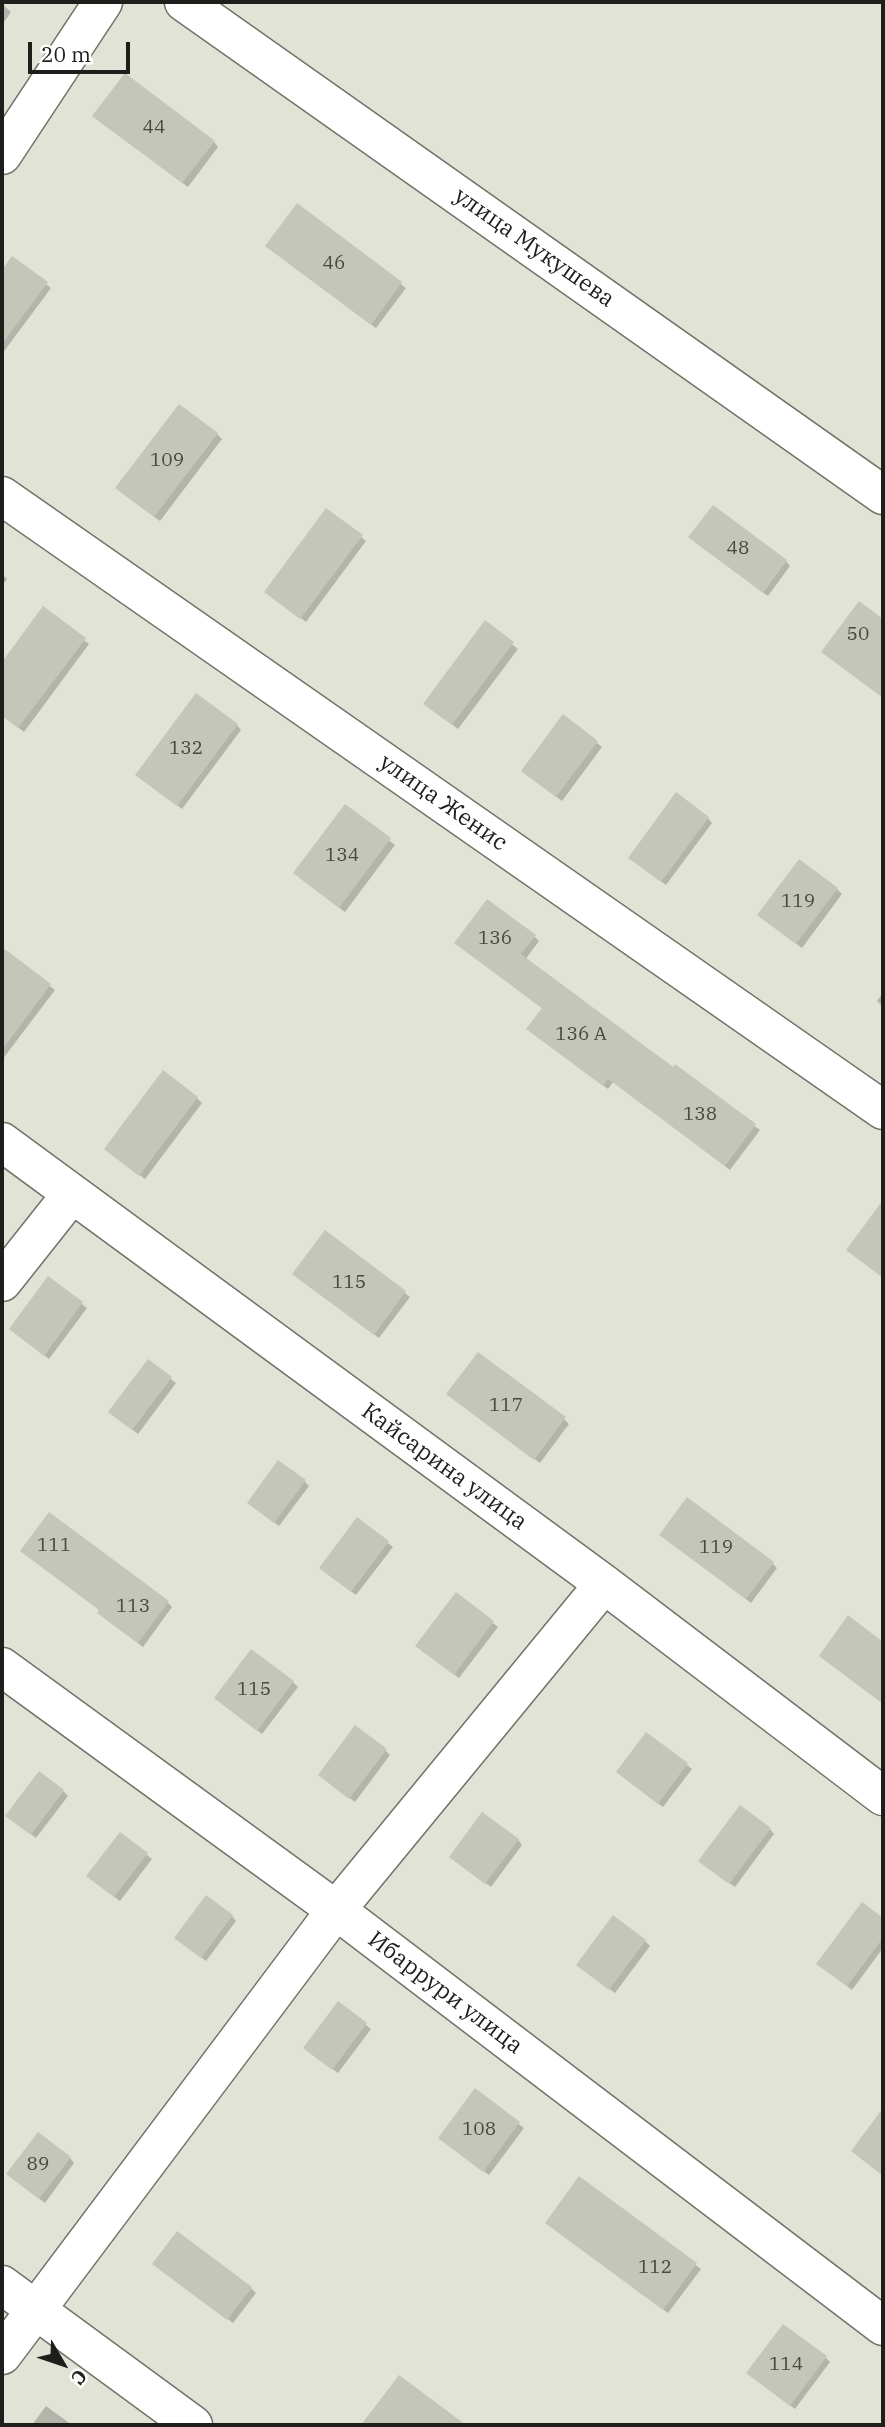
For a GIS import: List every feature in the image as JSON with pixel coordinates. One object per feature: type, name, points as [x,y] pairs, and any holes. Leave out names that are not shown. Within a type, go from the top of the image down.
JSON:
[{"type":"street","points":[[2,155],[103,2]]},
{"type":"street","name":"улица Мукушева","points":[[184,2],[883,495]]},
{"type":"street","name":"улица Женис","points":[[2,496],[883,1110]]},
{"type":"street","name":"Кайсарина улица","points":[[2,1142],[604,1584],[883,1796]]},
{"type":"street","points":[[2,1282],[71,1195]]},
{"type":"street","points":[[2,2355],[336,1910],[604,1584]]},
{"type":"street","name":"Ибаррури улица","points":[[2,1667],[336,1910],[883,2326]]},
{"type":"street","points":[[2,2284],[193,2425]]},
{"type":"building","points":[[125,73],[215,141],[182,183],[92,116]]},
{"type":"building","points":[[297,203],[402,282],[371,325],[265,246]]},
{"type":"building","points":[[12,256],[48,282],[2,344],[2,270]]},
{"type":"building","points":[[179,404],[218,433],[154,517],[115,488]]},
{"type":"building","points":[[713,505],[787,560],[763,593],[688,537]]},
{"type":"building","points":[[326,508],[363,535],[300,619],[264,592]]},
{"type":"building","points":[[859,601],[883,619],[883,698],[821,652]]},
{"type":"building","points":[[43,606],[86,638],[18,728],[2,716],[2,662]]},
{"type":"building","points":[[485,620],[514,642],[452,725],[423,704]]},
{"type":"building","points":[[196,693],[238,724],[177,806],[135,775]]},
{"type":"building","points":[[563,714],[598,741],[556,797],[521,771]]},
{"type":"building","points":[[676,792],[709,817],[661,882],[628,858]]},
{"type":"building","points":[[345,804],[391,838],[339,908],[293,873]]},
{"type":"building","points":[[799,859],[838,888],[796,944],[757,915]]},
{"type":"building","points":[[487,899],[536,935],[521,954],[673,1067],[675,1064],[756,1124],[725,1166],[608,1079],[603,1086],[526,1029],[542,1008],[454,943]]},
{"type":"building","points":[[2,947],[51,984],[2,1050]]},
{"type":"building","points":[[163,1070],[198,1097],[139,1176],[104,1149]]},
{"type":"building","points":[[883,1200],[883,1278],[846,1250]]},
{"type":"building","points":[[325,1230],[406,1291],[374,1335],[292,1274]]},
{"type":"building","points":[[48,1276],[83,1302],[44,1356],[9,1329]]},
{"type":"building","points":[[478,1352],[566,1417],[534,1460],[446,1394]]},
{"type":"building","points":[[148,1359],[172,1377],[132,1430],[108,1412]]},
{"type":"building","points":[[278,1460],[306,1480],[274,1523],[247,1503]]},
{"type":"building","points":[[687,1497],[774,1562],[746,1599],[659,1535]]},
{"type":"building","points":[[49,1512],[169,1601],[138,1643],[20,1551]]},
{"type":"building","points":[[357,1517],[389,1541],[351,1592],[319,1568]]},
{"type":"building","points":[[456,1592],[494,1621],[454,1675],[415,1646]]},
{"type":"building","points":[[848,1615],[883,1642],[883,1704],[819,1656]]},
{"type":"building","points":[[251,1649],[294,1681],[257,1731],[214,1698]]},
{"type":"building","points":[[355,1725],[387,1749],[349,1799],[318,1775]]},
{"type":"building","points":[[646,1732],[688,1763],[658,1804],[616,1772]]},
{"type":"building","points":[[39,1771],[64,1790],[31,1835],[5,1816]]},
{"type":"building","points":[[740,1805],[771,1828],[729,1884],[698,1861]]},
{"type":"building","points":[[482,1812],[519,1839],[485,1884],[449,1857]]},
{"type":"building","points":[[120,1832],[148,1853],[114,1897],[86,1876]]},
{"type":"building","points":[[206,1895],[233,1915],[201,1958],[174,1938]]},
{"type":"building","points":[[862,1902],[883,1918],[883,1938],[847,1986],[816,1964]]},
{"type":"building","points":[[613,1915],[646,1940],[609,1990],[576,1965]]},
{"type":"building","points":[[338,2001],[367,2023],[332,2070],[303,2048]]},
{"type":"building","points":[[475,2088],[520,2122],[483,2172],[438,2138]]},
{"type":"building","points":[[883,2108],[883,2176],[851,2151]]},
{"type":"building","points":[[38,2132],[71,2157],[39,2199],[6,2174]]},
{"type":"building","points":[[579,2176],[697,2263],[663,2310],[545,2223]]},
{"type":"building","points":[[177,2231],[252,2287],[227,2320],[152,2264]]},
{"type":"building","points":[[783,2324],[827,2356],[790,2406],[746,2373]]},
{"type":"building","points":[[399,2375],[466,2425],[361,2425]]}]
